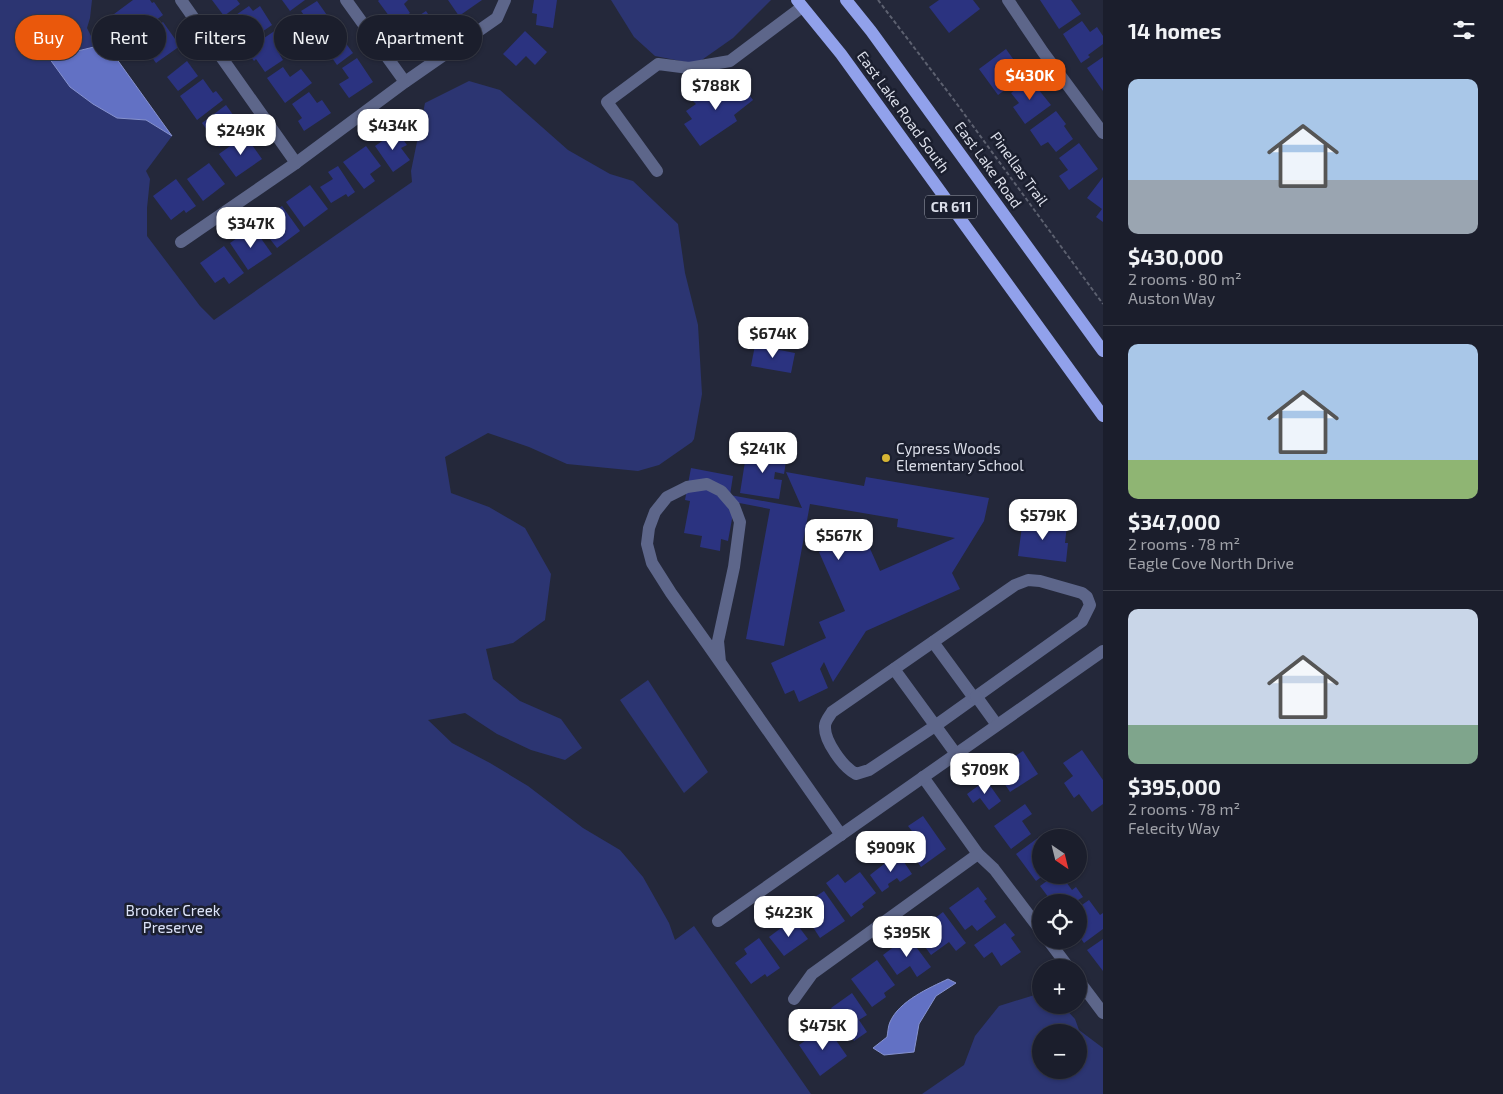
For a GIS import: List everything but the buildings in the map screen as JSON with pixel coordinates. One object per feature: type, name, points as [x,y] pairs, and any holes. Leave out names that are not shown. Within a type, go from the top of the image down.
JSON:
[{"type":"main road","name":"East Lake Road","points":[[846,0],[877,39],[1103,351]]},
{"type":"main road","name":"East Lake Road South","points":[[800,3],[841,54],[1103,416]]},
{"type":"street","points":[[181,0],[296,163]]},
{"type":"street","points":[[346,0],[405,82]]},
{"type":"street","points":[[181,242],[296,163],[405,82],[497,18],[505,0]]},
{"type":"street","points":[[1008,0],[1043,52],[1103,134]]},
{"type":"street","points":[[657,171],[607,102],[658,64],[689,68],[730,61],[800,3]]},
{"type":"street","points":[[720,662],[718,641],[734,567],[740,522],[734,506],[721,491],[706,484],[687,487],[667,497],[655,512],[649,528],[647,544],[652,563],[720,662],[841,835]]},
{"type":"street","points":[[1028,580],[1040,581],[1082,593],[1087,598],[1090,606],[1082,621],[935,726],[868,770],[856,774],[848,770],[825,737],[825,723],[832,712],[933,642],[1015,585],[1028,580]]},
{"type":"street","points":[[933,642],[997,726]]},
{"type":"street","points":[[718,921],[1103,651]]},
{"type":"street","points":[[894,669],[956,754]]},
{"type":"street","points":[[923,777],[978,854],[994,869],[1032,919]]},
{"type":"street","points":[[794,999],[812,974],[978,854]]},
{"type":"street","points":[[1087,992],[1103,1013]]},
{"type":"path","name":"Pinellas Trail","points":[[878,0],[954,100],[1103,304]]},
{"type":"green space","name":"Brooker Creek Preserve","points":[[0,0],[92,0],[87,28],[92,38],[92,47],[82,50],[82,15],[15,15],[15,60],[51,60],[117,118],[146,120],[172,136],[146,171],[150,179],[147,236],[200,306],[214,320],[412,182],[411,171],[425,103],[469,81],[500,90],[568,150],[610,174],[633,181],[678,224],[685,273],[698,325],[702,394],[692,442],[659,465],[638,471],[567,464],[529,447],[488,433],[445,457],[451,493],[489,507],[525,528],[551,574],[545,620],[513,643],[486,649],[493,679],[520,701],[561,719],[582,748],[565,760],[531,750],[497,734],[465,713],[428,720],[452,743],[528,786],[583,828],[620,850],[643,877],[669,923],[675,940],[694,926],[811,1094],[0,1094]]},
{"type":"green space","points":[[611,0],[771,0],[733,38],[696,64],[655,56],[634,37]]},
{"type":"green space","points":[[648,680],[708,772],[684,793],[620,700]]},
{"type":"green space","points":[[1032,996],[1032,1014],[1070,1014],[1077,1024],[1032,1024],[1032,1079],[1087,1079],[1087,1036],[1103,1048],[1103,1094],[922,1094],[964,1065],[975,1036],[999,1006]]},
{"type":"shaded area","points":[[92,47],[92,60],[117,60],[172,136],[146,120],[117,118],[93,104],[70,87],[50,60],[82,60],[82,50]]},
{"type":"shaded area","points":[[948,979],[956,983],[936,996],[919,1024],[914,1052],[884,1055],[873,1048],[887,1037],[890,1022],[900,1008],[915,996]]},
{"type":"place","name":"Cypress Woods Elementary School","points":[[886,458]]}]
